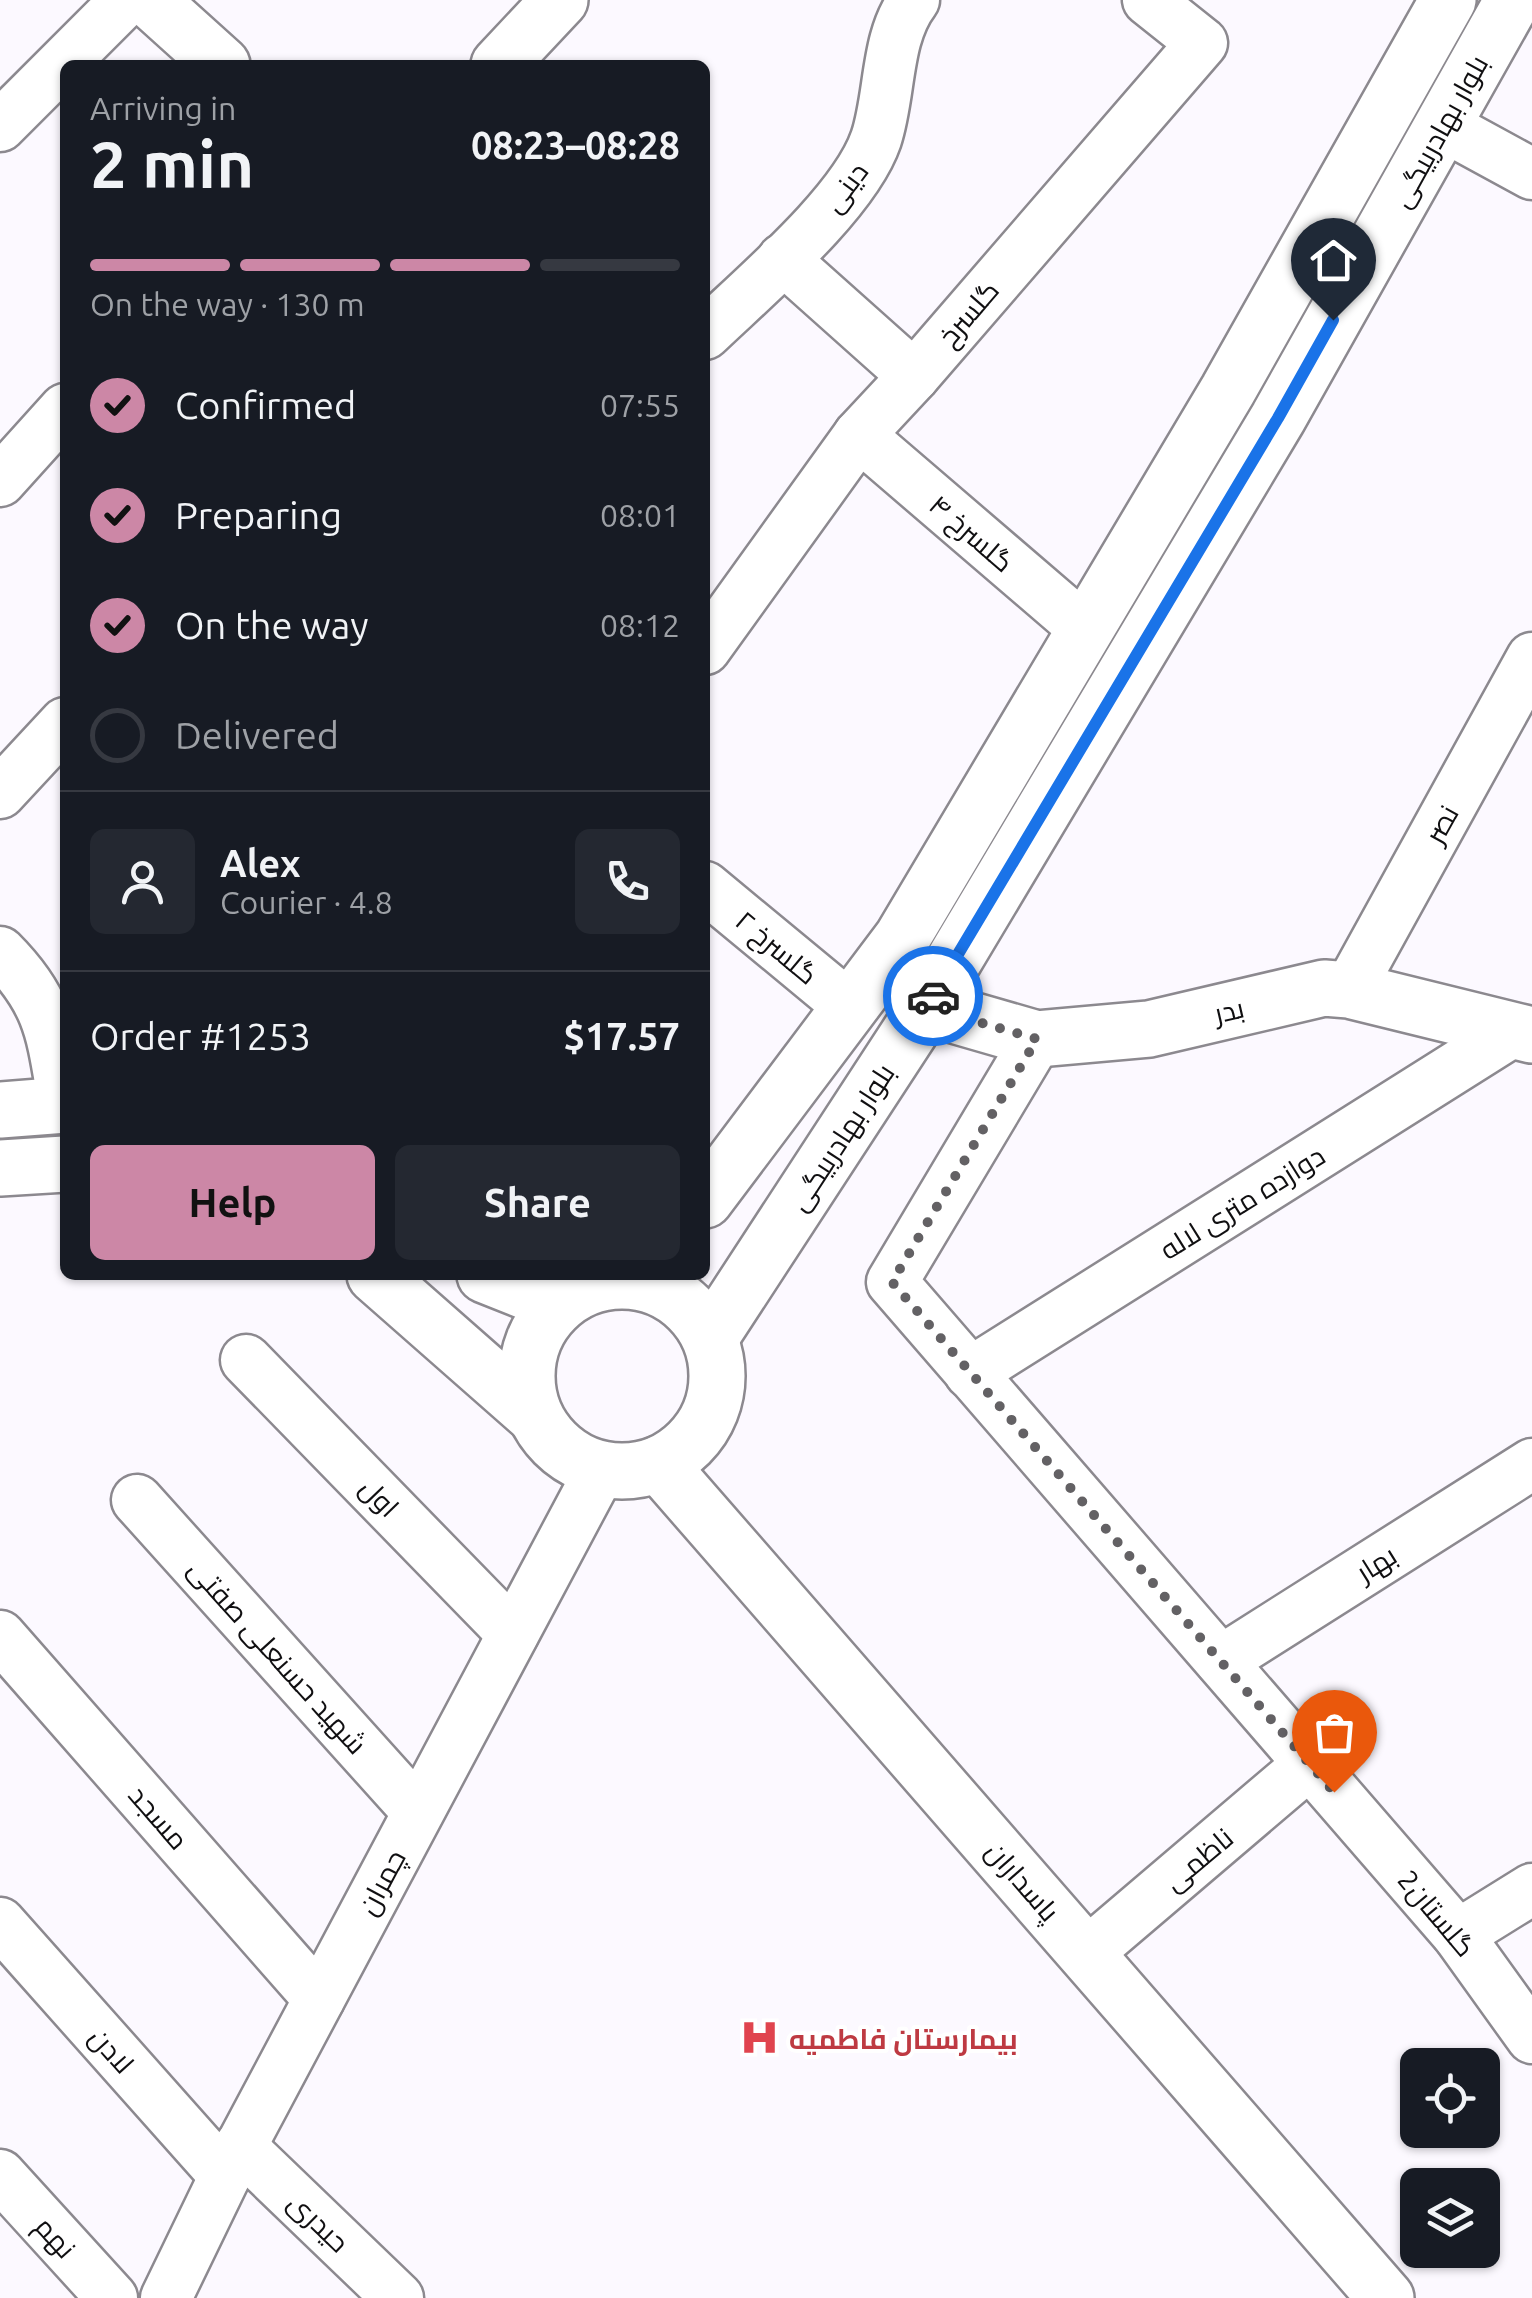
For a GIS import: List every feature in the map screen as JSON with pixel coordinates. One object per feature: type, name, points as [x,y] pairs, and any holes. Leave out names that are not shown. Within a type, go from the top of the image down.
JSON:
[{"type":"main road","points":[[150,0],[216,60]]},
{"type":"main road","points":[[503,60],[560,0]]},
{"type":"main road","name":"بلوار بهادربیگی","points":[[710,1193],[902,938],[1228,390],[1448,0]]},
{"type":"main road","name":"بلوار بهادربیگی","points":[[710,1338],[926,1007],[1278,418],[1513,0]]},
{"type":"main road","name":"بدر","points":[[926,1007],[1037,1039],[1149,1028],[1324,988],[1349,990],[1523,1032]]},
{"type":"main road","points":[[0,1110],[60,1106]]},
{"type":"main road","points":[[0,1168],[60,1164]]},
{"type":"main road","points":[[381,1280],[533,1414],[549,1439],[572,1459],[600,1470],[630,1472],[660,1464],[685,1448],[704,1425],[716,1398],[718,1368],[710,1338],[694,1313],[648,1280]]},
{"type":"main road","points":[[498,1280],[558,1304]]},
{"type":"main road","points":[[533,1414],[526,1384],[528,1355],[539,1327],[558,1304],[584,1288],[630,1280]]},
{"type":"main road","name":"پاسداران","points":[[660,1464],[1386,2298]]},
{"type":"street","points":[[66,60],[126,0]]},
{"type":"street","name":"دینی","points":[[710,329],[784,259],[862,169],[875,141],[889,89],[897,28],[914,0]]},
{"type":"street","name":"گلسرخ","points":[[710,642],[859,435],[1202,43],[1148,0]]},
{"type":"street","points":[[0,126],[60,66]]},
{"type":"street","points":[[1442,125],[1532,174]]},
{"type":"street","points":[[784,259],[914,376]]},
{"type":"street","points":[[0,481],[60,415]]},
{"type":"street","name":"گلسرخ ۴","points":[[859,435],[1086,630]]},
{"type":"street","name":"نصر","points":[[1349,990],[1532,658]]},
{"type":"street","points":[[0,793],[60,728]]},
{"type":"street","name":"گلسرخ ۲","points":[[710,891],[850,1007]]},
{"type":"street","points":[[0,952],[36,992],[44,1009],[51,1026],[60,1081]]},
{"type":"street","name":"دوازده متری لاله","points":[[970,1373],[1523,1032]]},
{"type":"street","name":"گلستان2","points":[[1037,1039],[892,1282],[1458,1936],[1532,2038]]},
{"type":"street","name":"اول","points":[[246,1360],[513,1634]]},
{"type":"street","name":"بهار","points":[[1221,1661],[1532,1464]]},
{"type":"street","name":"چمران","points":[[166,2298],[233,2161],[600,1470]]},
{"type":"street","name":"شهید حسنعلی صفتی","points":[[138,1500],[418,1812]]},
{"type":"street","name":"مسجد","points":[[0,1636],[319,1999]]},
{"type":"street","name":"ناظمی","points":[[1086,1954],[1309,1764]]},
{"type":"street","points":[[1458,1936],[1532,1888]]},
{"type":"street","name":"لادن","points":[[0,1923],[233,2161]]},
{"type":"street","name":"حیدری","points":[[233,2161],[398,2298]]},
{"type":"street","name":"نهم","points":[[6,2195],[112,2298]]},
{"type":"way so far","points":[[933,996],[926,1007],[1037,1039],[892,1282],[1334,1792]]},
{"type":"place","name":"بیمارستان فاطمیه","points":[[759,2038]]},
{"type":"route","points":[[933,996],[1333,320]]}]
